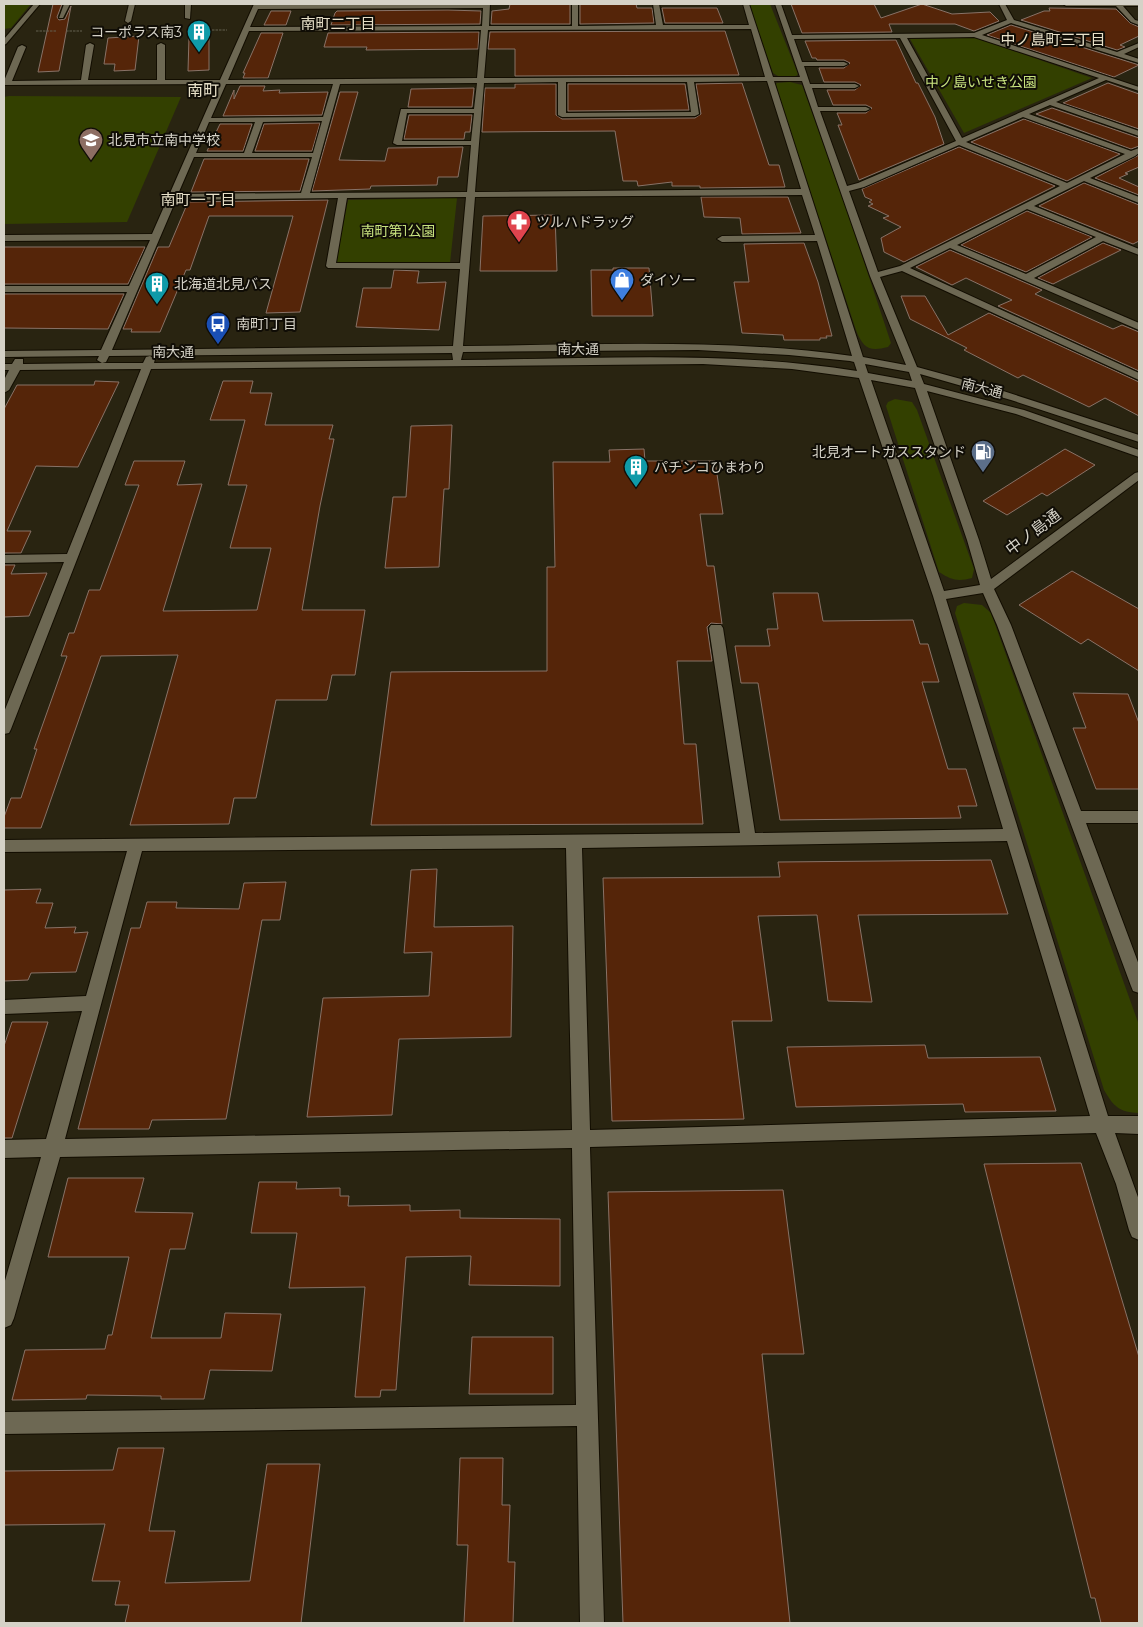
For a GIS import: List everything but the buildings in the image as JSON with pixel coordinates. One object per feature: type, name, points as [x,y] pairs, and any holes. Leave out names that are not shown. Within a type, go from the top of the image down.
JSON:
[{"type":"street","points":[[4,43],[37,4]]},
{"type":"street","points":[[61,17],[66,4]]},
{"type":"street","points":[[128,21],[132,4]]},
{"type":"street","points":[[188,4],[188,18]]},
{"type":"street","points":[[575,4],[575,28]]},
{"type":"street","points":[[656,4],[660,28]]},
{"type":"street","points":[[746,4],[864,376],[939,596],[1102,1124],[1125,1184],[1139,1230]]},
{"type":"street","points":[[778,4],[875,276],[920,387],[973,540],[987,588],[1004,625],[1139,986]]},
{"type":"street","points":[[1002,4],[1011,21]]},
{"type":"street","points":[[1066,4],[1139,4]]},
{"type":"street","points":[[1118,4],[1133,21],[1139,23]]},
{"type":"street","points":[[100,366],[256,6],[487,5],[479,81],[457,363]]},
{"type":"street","points":[[974,35],[1011,21],[1139,61]]},
{"type":"street","points":[[245,29],[753,27]]},
{"type":"street","points":[[4,31],[14,31]]},
{"type":"street","points":[[790,37],[974,35],[1139,89]]},
{"type":"street","points":[[902,36],[961,143],[1068,186]]},
{"type":"street","points":[[84,83],[90,45]]},
{"type":"street","points":[[161,45],[162,83]]},
{"type":"street","points":[[1118,54],[1139,45]]},
{"type":"street","points":[[22,47],[5,83],[769,79],[855,86]]},
{"type":"street","points":[[800,64],[844,64]]},
{"type":"street","points":[[845,189],[862,186],[1105,78]]},
{"type":"street","points":[[562,81],[562,115],[695,114],[690,80]]},
{"type":"street","points":[[304,195],[337,82]]},
{"type":"street","points":[[1051,103],[1139,134]]},
{"type":"street","points":[[816,109],[866,109]]},
{"type":"street","points":[[474,143],[397,143],[404,111],[477,111]]},
{"type":"street","points":[[1025,115],[1136,152]]},
{"type":"street","points":[[208,120],[326,119]]},
{"type":"street","points":[[247,155],[260,120]]},
{"type":"street","points":[[875,276],[903,268],[1136,152]]},
{"type":"street","points":[[192,155],[316,154]]},
{"type":"street","points":[[1084,178],[1139,200]]},
{"type":"street","points":[[174,197],[806,192]]},
{"type":"street","points":[[343,195],[331,266],[464,266]]},
{"type":"street","points":[[1028,206],[1139,252]]},
{"type":"street","points":[[4,238],[156,237]]},
{"type":"street","points":[[1026,278],[1103,237]]},
{"type":"street","points":[[722,239],[820,238]]},
{"type":"street","points":[[950,245],[1139,327]]},
{"type":"street","points":[[903,268],[1139,378]]},
{"type":"street","points":[[4,289],[133,289]]},
{"type":"street","name":"南大通","points":[[4,354],[698,347],[776,350],[860,361],[939,375],[1012,396],[1139,439]]},
{"type":"street","points":[[4,729],[153,352]]},
{"type":"street","points":[[4,390],[23,354]]},
{"type":"street","name":"南大通","points":[[4,367],[703,362],[811,368],[920,387],[1005,407],[1139,454]]},
{"type":"street","name":"中ノ島通","points":[[939,596],[987,588],[1139,475]]},
{"type":"street","points":[[4,559],[71,558]]},
{"type":"street","points":[[716,628],[748,839]]},
{"type":"street","points":[[1076,818],[1139,816]]},
{"type":"street","points":[[4,846],[574,842],[1013,835]]},
{"type":"street","points":[[574,842],[592,1623]]},
{"type":"street","points":[[4,1318],[53,1148],[136,845]]},
{"type":"street","points":[[4,1006],[92,1003]]},
{"type":"street","points":[[4,1149],[581,1139],[1102,1124],[1139,1125]]},
{"type":"street","points":[[4,1423],[588,1415]]},
{"type":"green space","points":[[4,4],[31,4],[11,28],[4,29]]},
{"type":"green space","points":[[749,4],[770,4],[798,74],[796,76],[778,76],[773,73]]},
{"type":"green space","name":"中ノ島いせき公園","points":[[976,38],[1092,78],[964,133],[910,39]]},
{"type":"green space","points":[[790,82],[802,85],[842,196],[891,343],[888,347],[871,349],[864,345],[856,330],[775,85],[777,83]]},
{"type":"green space","name":"北見市立南中学校","points":[[4,97],[181,97],[127,222],[4,224]]},
{"type":"green space","name":"南町第1公園","points":[[457,198],[450,263],[336,263],[348,200]]},
{"type":"green space","points":[[895,399],[912,402],[917,410],[974,569],[972,578],[955,580],[939,572],[886,406],[888,402]]},
{"type":"green space","points":[[964,603],[982,605],[991,613],[1139,1025],[1139,1113],[1118,1108],[1104,1090],[955,613],[957,606]]},
{"type":"place","name":"コーポラス南3","points":[[199,53]]},
{"type":"place","name":"北見市立南中学校","points":[[91,161]]},
{"type":"place","name":"ツルハドラッグ","points":[[519,243]]},
{"type":"place","name":"ダイソー","points":[[622,301]]},
{"type":"place","name":"北海道北見バス","points":[[157,305]]},
{"type":"place","name":"南町1丁目","points":[[218,345]]},
{"type":"place","name":"北見オートガススタンド","points":[[983,473]]},
{"type":"place","name":"パチンコひまわり","points":[[636,488]]},
{"type":"district","name":"南町二丁目","points":[[338,23]]},
{"type":"district","name":"中ノ島町三丁目","points":[[1053,39]]},
{"type":"district","name":"南町","points":[[203,90]]},
{"type":"district","name":"南町一丁目","points":[[198,199]]}]
